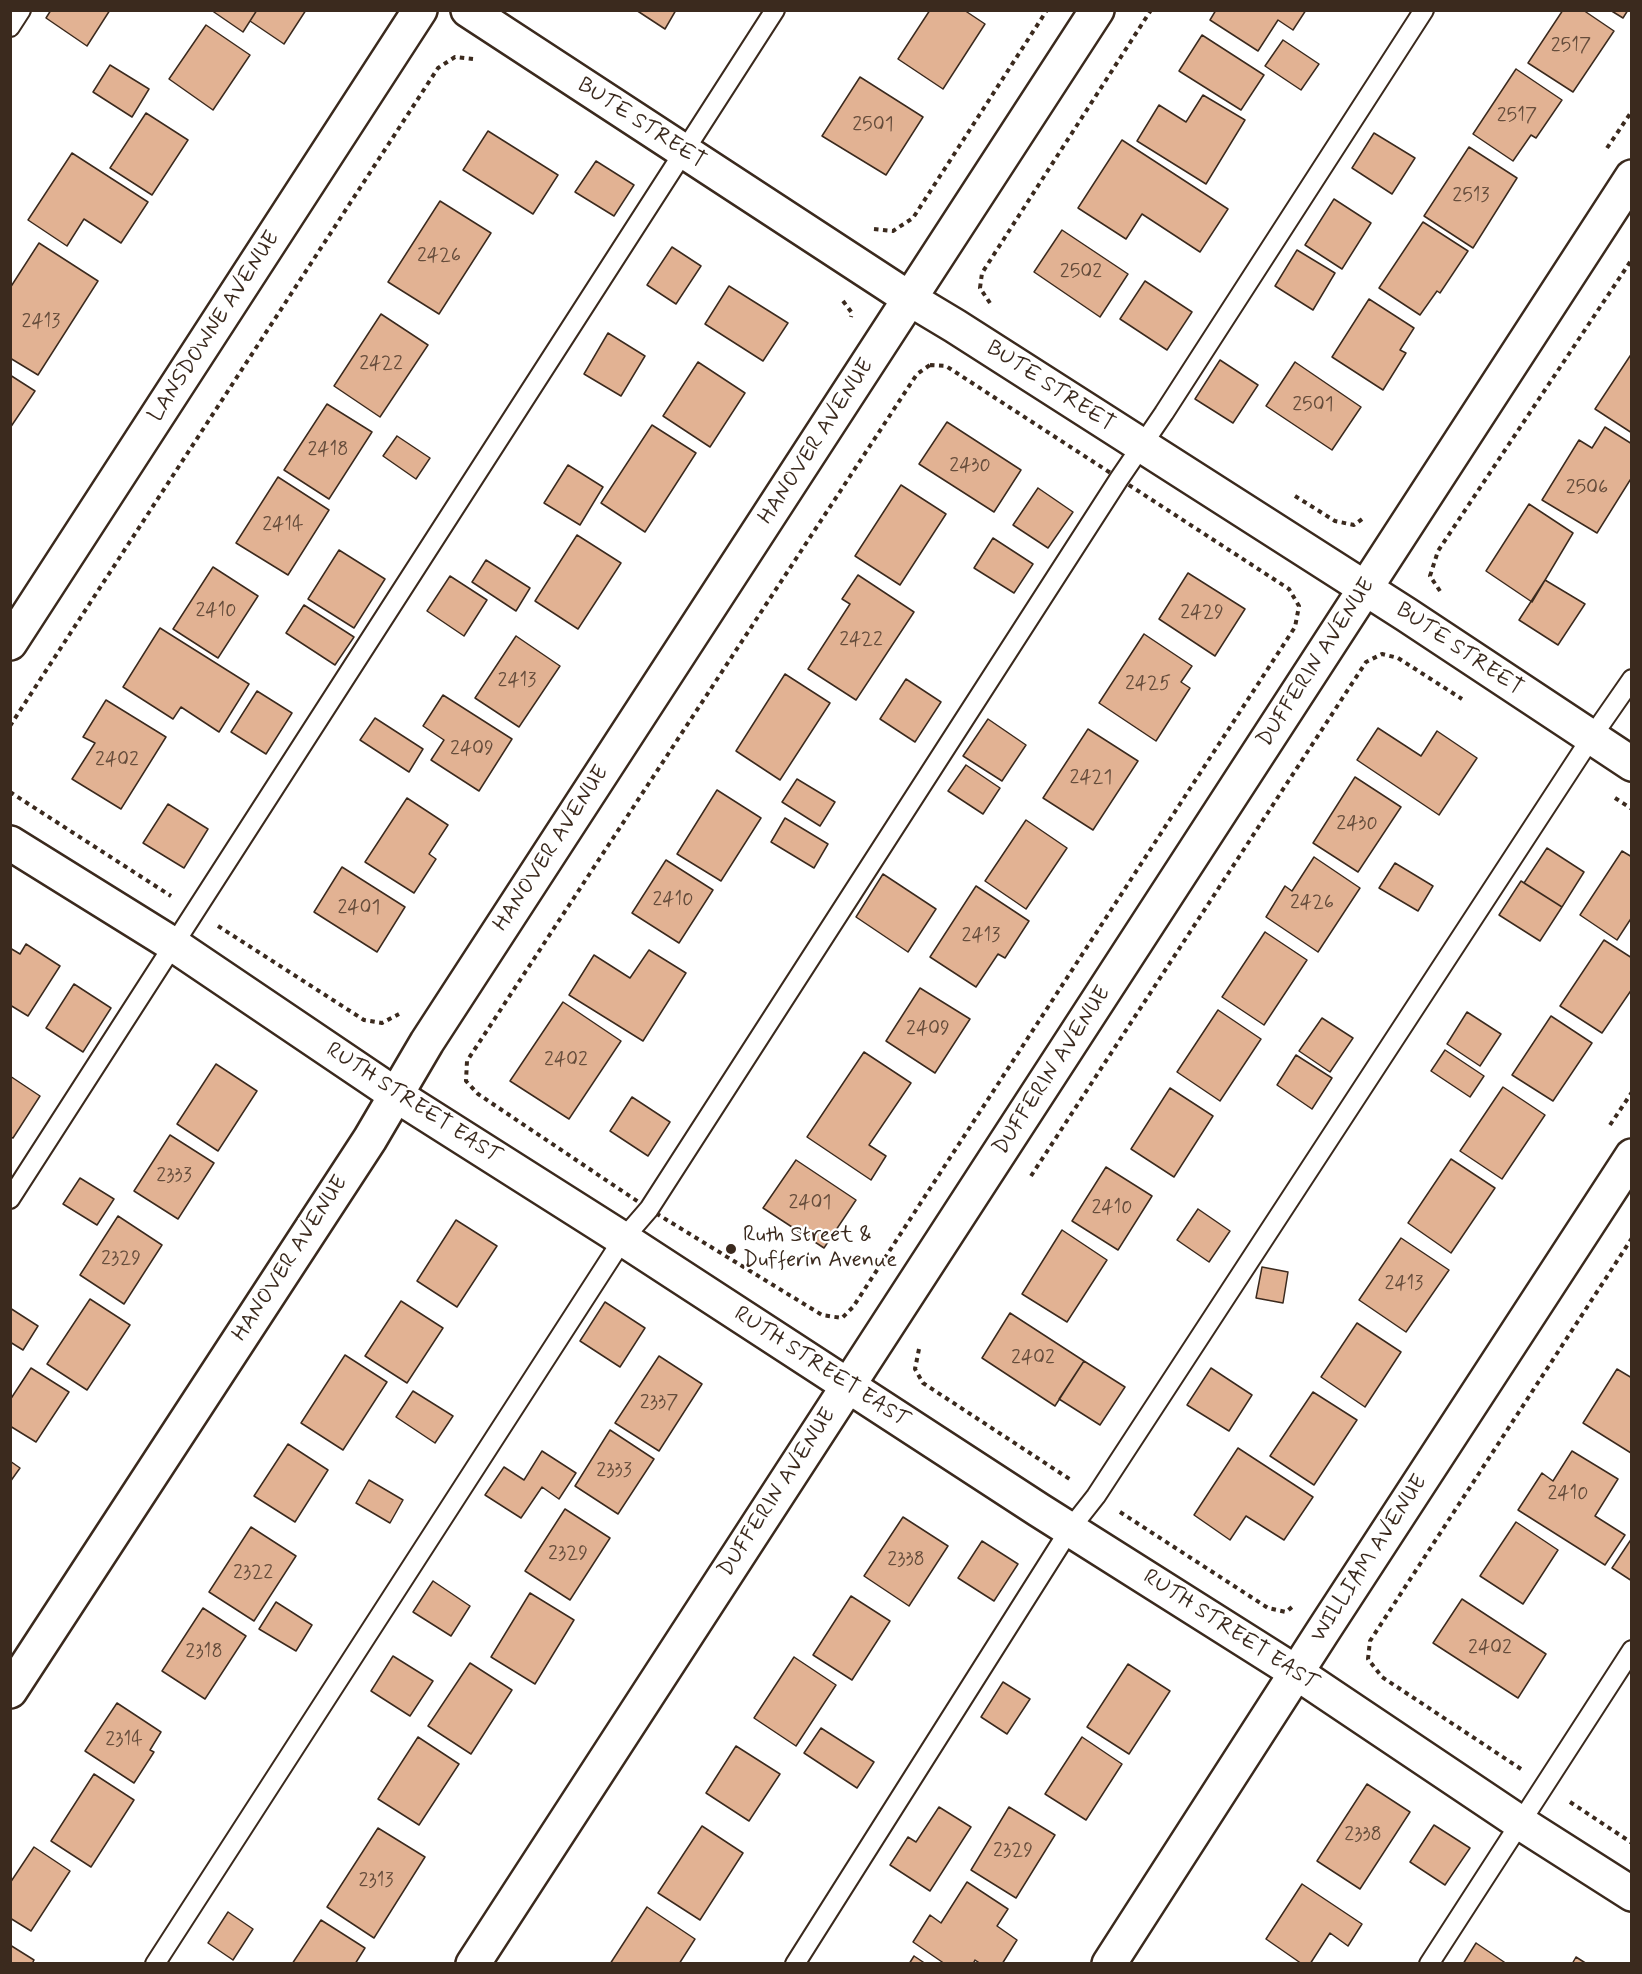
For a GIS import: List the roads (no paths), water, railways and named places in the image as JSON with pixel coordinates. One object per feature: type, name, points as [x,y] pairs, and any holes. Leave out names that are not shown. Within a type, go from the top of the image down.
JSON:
[{"type":"street","name":"LANSDOWNE AVENUE","points":[[10,643],[420,10]]},
{"type":"street","name":"BUTE STREET","points":[[468,10],[910,299],[1365,588],[1632,764]]},
{"type":"street","name":"HANOVER AVENUE","points":[[10,1690],[364,1147],[427,1042],[1097,10]]},
{"type":"street","name":"DUFFERIN AVENUE","points":[[473,1964],[1632,177]]},
{"type":"street","name":"RUTH STREET EAST","points":[[10,843],[174,945],[396,1095],[1297,1673],[1519,1822],[1632,1894]]},
{"type":"street","name":"WILLIAM AVENUE","points":[[1109,1964],[1632,1156]]},
{"type":"lane","points":[[10,27],[21,10]]},
{"type":"lane","points":[[10,1200],[775,10]]},
{"type":"lane","points":[[155,1964],[623,1239],[649,1209],[1424,10]]},
{"type":"lane","points":[[795,1964],[1070,1529],[1096,1496],[1591,738],[1632,679]]},
{"type":"lane","points":[[1429,1964],[1632,1650]]},
{"type":"place","name":"Ruth Street & Dufferin Avenue","points":[[731,1249]]}]
